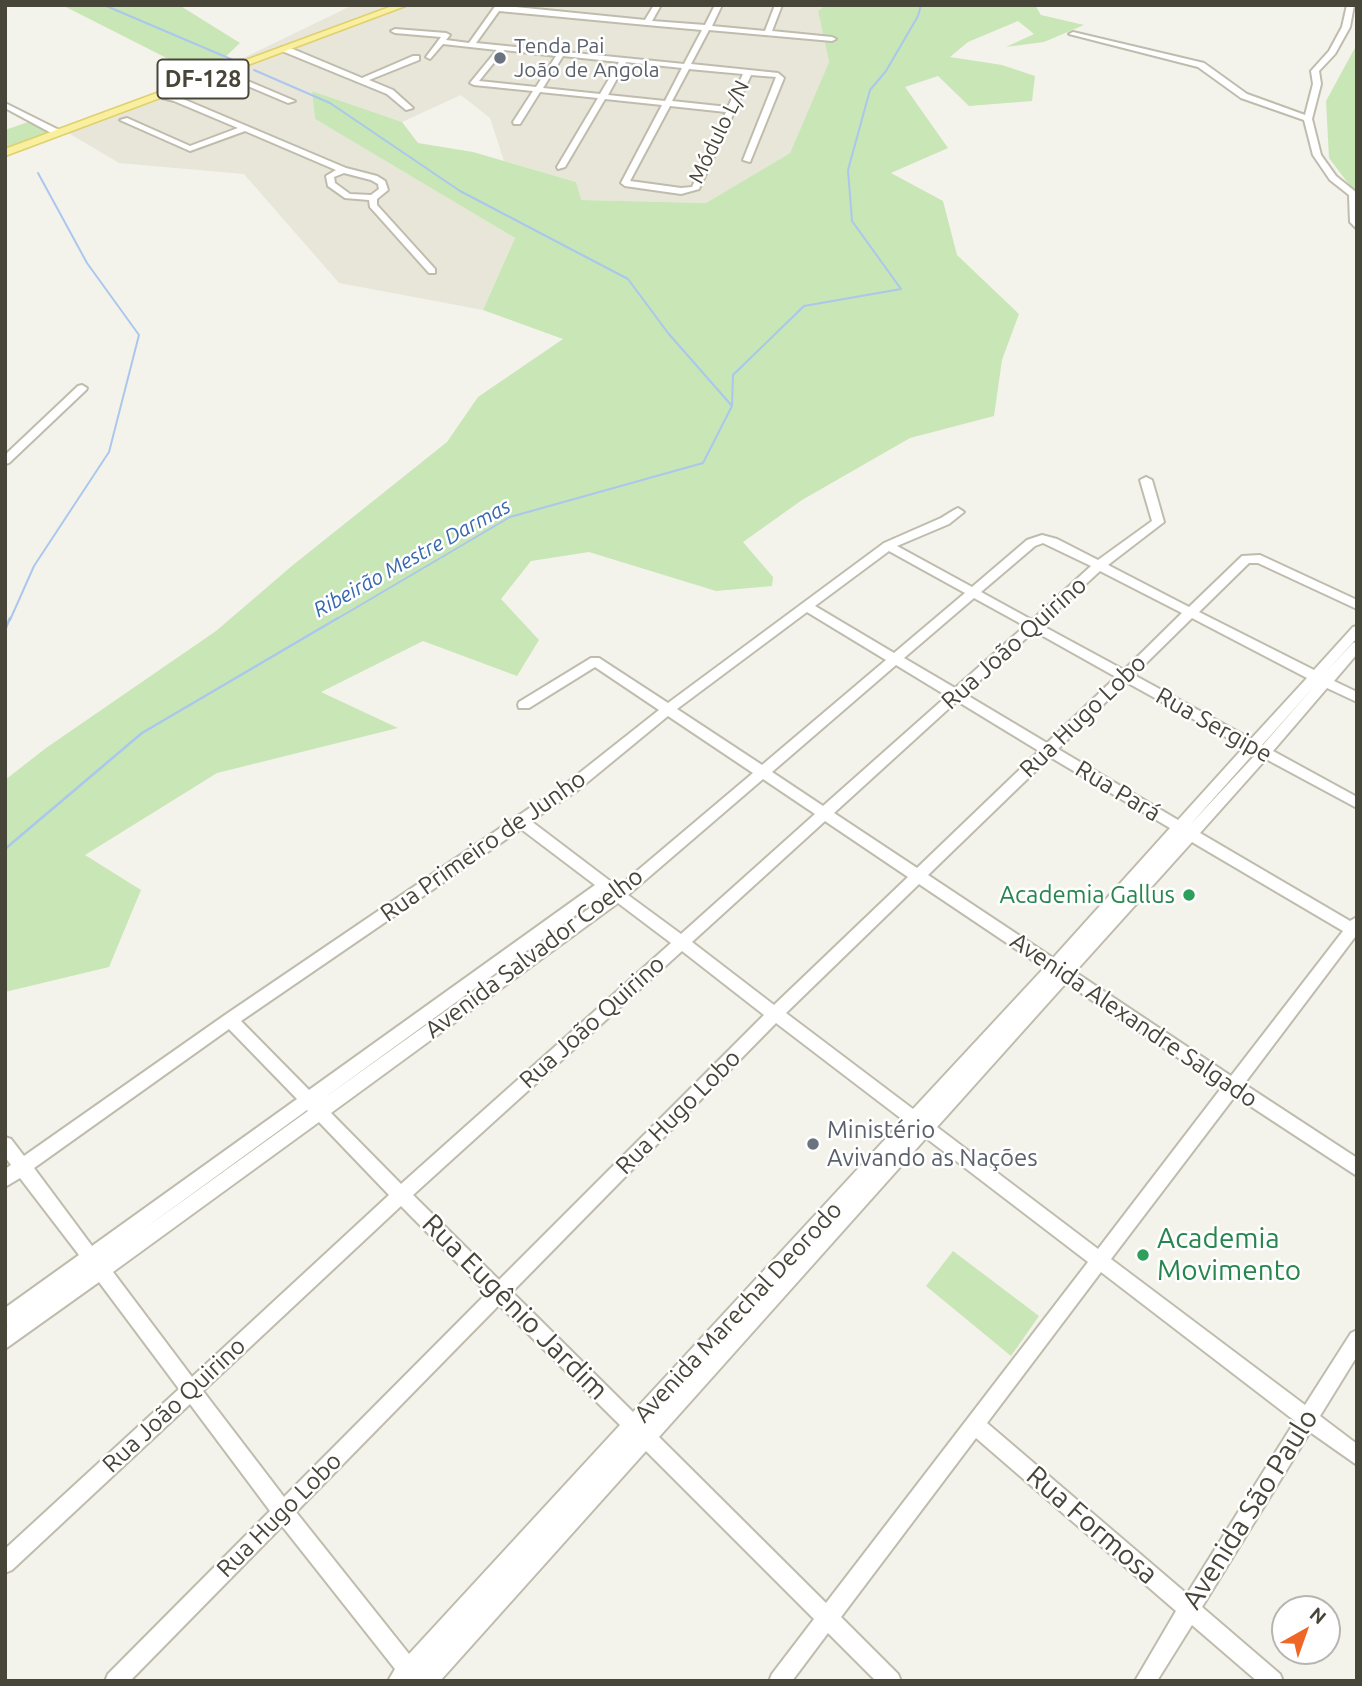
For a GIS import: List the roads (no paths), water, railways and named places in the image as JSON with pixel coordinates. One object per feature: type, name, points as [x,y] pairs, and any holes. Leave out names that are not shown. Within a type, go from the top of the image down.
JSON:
[{"type":"main road","name":"DF-128","points":[[5,153],[402,6]]},
{"type":"street","points":[[588,18],[596,5]]},
{"type":"street","points":[[647,23],[658,5]]},
{"type":"street","points":[[666,103],[719,5]]},
{"type":"street","points":[[768,33],[779,5]]},
{"type":"street","points":[[1351,5],[1332,52],[1315,71],[1317,84],[1308,119],[1317,155],[1333,178],[1353,194],[1354,222],[1357,226]]},
{"type":"street","points":[[471,45],[499,7],[531,8],[588,18],[706,29],[832,38]]},
{"type":"street","points":[[395,31],[446,34],[430,57]]},
{"type":"street","points":[[1073,34],[1201,65],[1244,96],[1308,119]]},
{"type":"street","points":[[441,43],[778,75],[780,78],[747,160]]},
{"type":"street","points":[[502,48],[474,83],[732,110]]},
{"type":"street","points":[[285,49],[390,92],[409,108]]},
{"type":"street","points":[[517,122],[561,54]]},
{"type":"street","points":[[363,80],[416,58]]},
{"type":"street","points":[[561,167],[624,60]]},
{"type":"street","name":"Módulo L/N","points":[[666,103],[625,183],[689,191],[695,189],[748,72]]},
{"type":"street","points":[[154,98],[176,99],[236,78],[290,101]]},
{"type":"street","points":[[154,98],[190,108],[283,148],[343,170],[361,173],[382,183],[384,190],[373,198],[348,196],[331,184],[330,176],[325,171],[283,148]]},
{"type":"street","points":[[176,99],[190,108]]},
{"type":"street","points":[[7,108],[58,133]]},
{"type":"street","points":[[124,120],[190,149],[239,130]]},
{"type":"street","points":[[1317,155],[1323,156],[1332,169],[1357,183]]},
{"type":"street","points":[[330,176],[343,170]]},
{"type":"street","points":[[373,198],[373,205],[432,271]]},
{"type":"street","points":[[5,461],[82,388]]},
{"type":"street","name":"Rua João Quirino","points":[[5,1563],[401,1195],[680,943],[1100,565],[1158,522],[1146,480]]},
{"type":"street","name":"Rua Primeiro de Junho","points":[[5,1179],[230,1020],[573,786],[666,710],[888,546],[945,521],[958,512]]},
{"type":"street","name":"Avenida Salvador Coelho","points":[[5,1340],[95,1265],[611,891],[762,771],[1031,543],[1042,539],[1100,565]]},
{"type":"street","name":"Rua Sergipe","points":[[888,546],[1357,803]]},
{"type":"street","name":"Rua Hugo Lobo","points":[[115,1681],[776,1013],[1189,612],[1252,557],[1357,606]]},
{"type":"street","points":[[1100,565],[1357,698]]},
{"type":"street","name":"Rua Pará","points":[[807,607],[1185,831],[1355,928]]},
{"type":"street","name":"Avenida Marechal Deorodo","points":[[408,1677],[640,1431],[1060,970],[1259,749],[1320,679],[1357,630]]},
{"type":"street","name":"Avenida Marechal Deorodo","points":[[1320,679],[1357,646]]},
{"type":"street","name":"Avenida Alexandre Salgado","points":[[524,705],[595,662],[1357,1168]]},
{"type":"street","points":[[522,821],[1357,1456]]},
{"type":"street","points":[[779,1681],[1355,928]]},
{"type":"street","name":"Rua Eugênio Jardim","points":[[230,1020],[401,1195],[891,1681]]},
{"type":"street","points":[[5,1144],[408,1677]]},
{"type":"street","name":"Avenida Salvador Coelho","points":[[5,1319],[95,1265]]},
{"type":"street","name":"Avenida São Paulo","points":[[1145,1681],[1357,1339]]},
{"type":"street","name":"Rua Formosa","points":[[974,1424],[1273,1681]]},
{"type":"street","name":"Avenida Marechal Deorodo","points":[[426,1681],[640,1431]]},
{"type":"waterway","name":"Ribeirão Mestre Darmas","points":[[104,5],[233,60]]},
{"type":"waterway","points":[[732,406],[733,375],[804,306],[901,289],[852,221],[848,170],[870,90],[886,71],[918,16],[921,5]]},
{"type":"waterway","name":"Ribeirão Mestre Darmas","points":[[254,70],[330,103],[460,191],[628,279],[668,333],[732,406]]},
{"type":"waterway","points":[[10,620],[34,566],[109,452],[139,335],[87,263],[38,173]]},
{"type":"waterway","name":"Ribeirão Mestre Darmas","points":[[335,620],[510,517],[703,463],[732,406]]},
{"type":"waterway","points":[[5,630],[10,618]]},
{"type":"waterway","name":"Ribeirão Mestre Darmas","points":[[5,849],[142,733],[338,618]]},
{"type":"place","name":"Tenda Pai João de Angola","points":[[500,58]]},
{"type":"place","name":"Academia Gallus","points":[[1189,895]]},
{"type":"place","name":"Ministério Avivando as Nações","points":[[813,1144]]},
{"type":"place","name":"Academia Movimento","points":[[1143,1255]]}]
